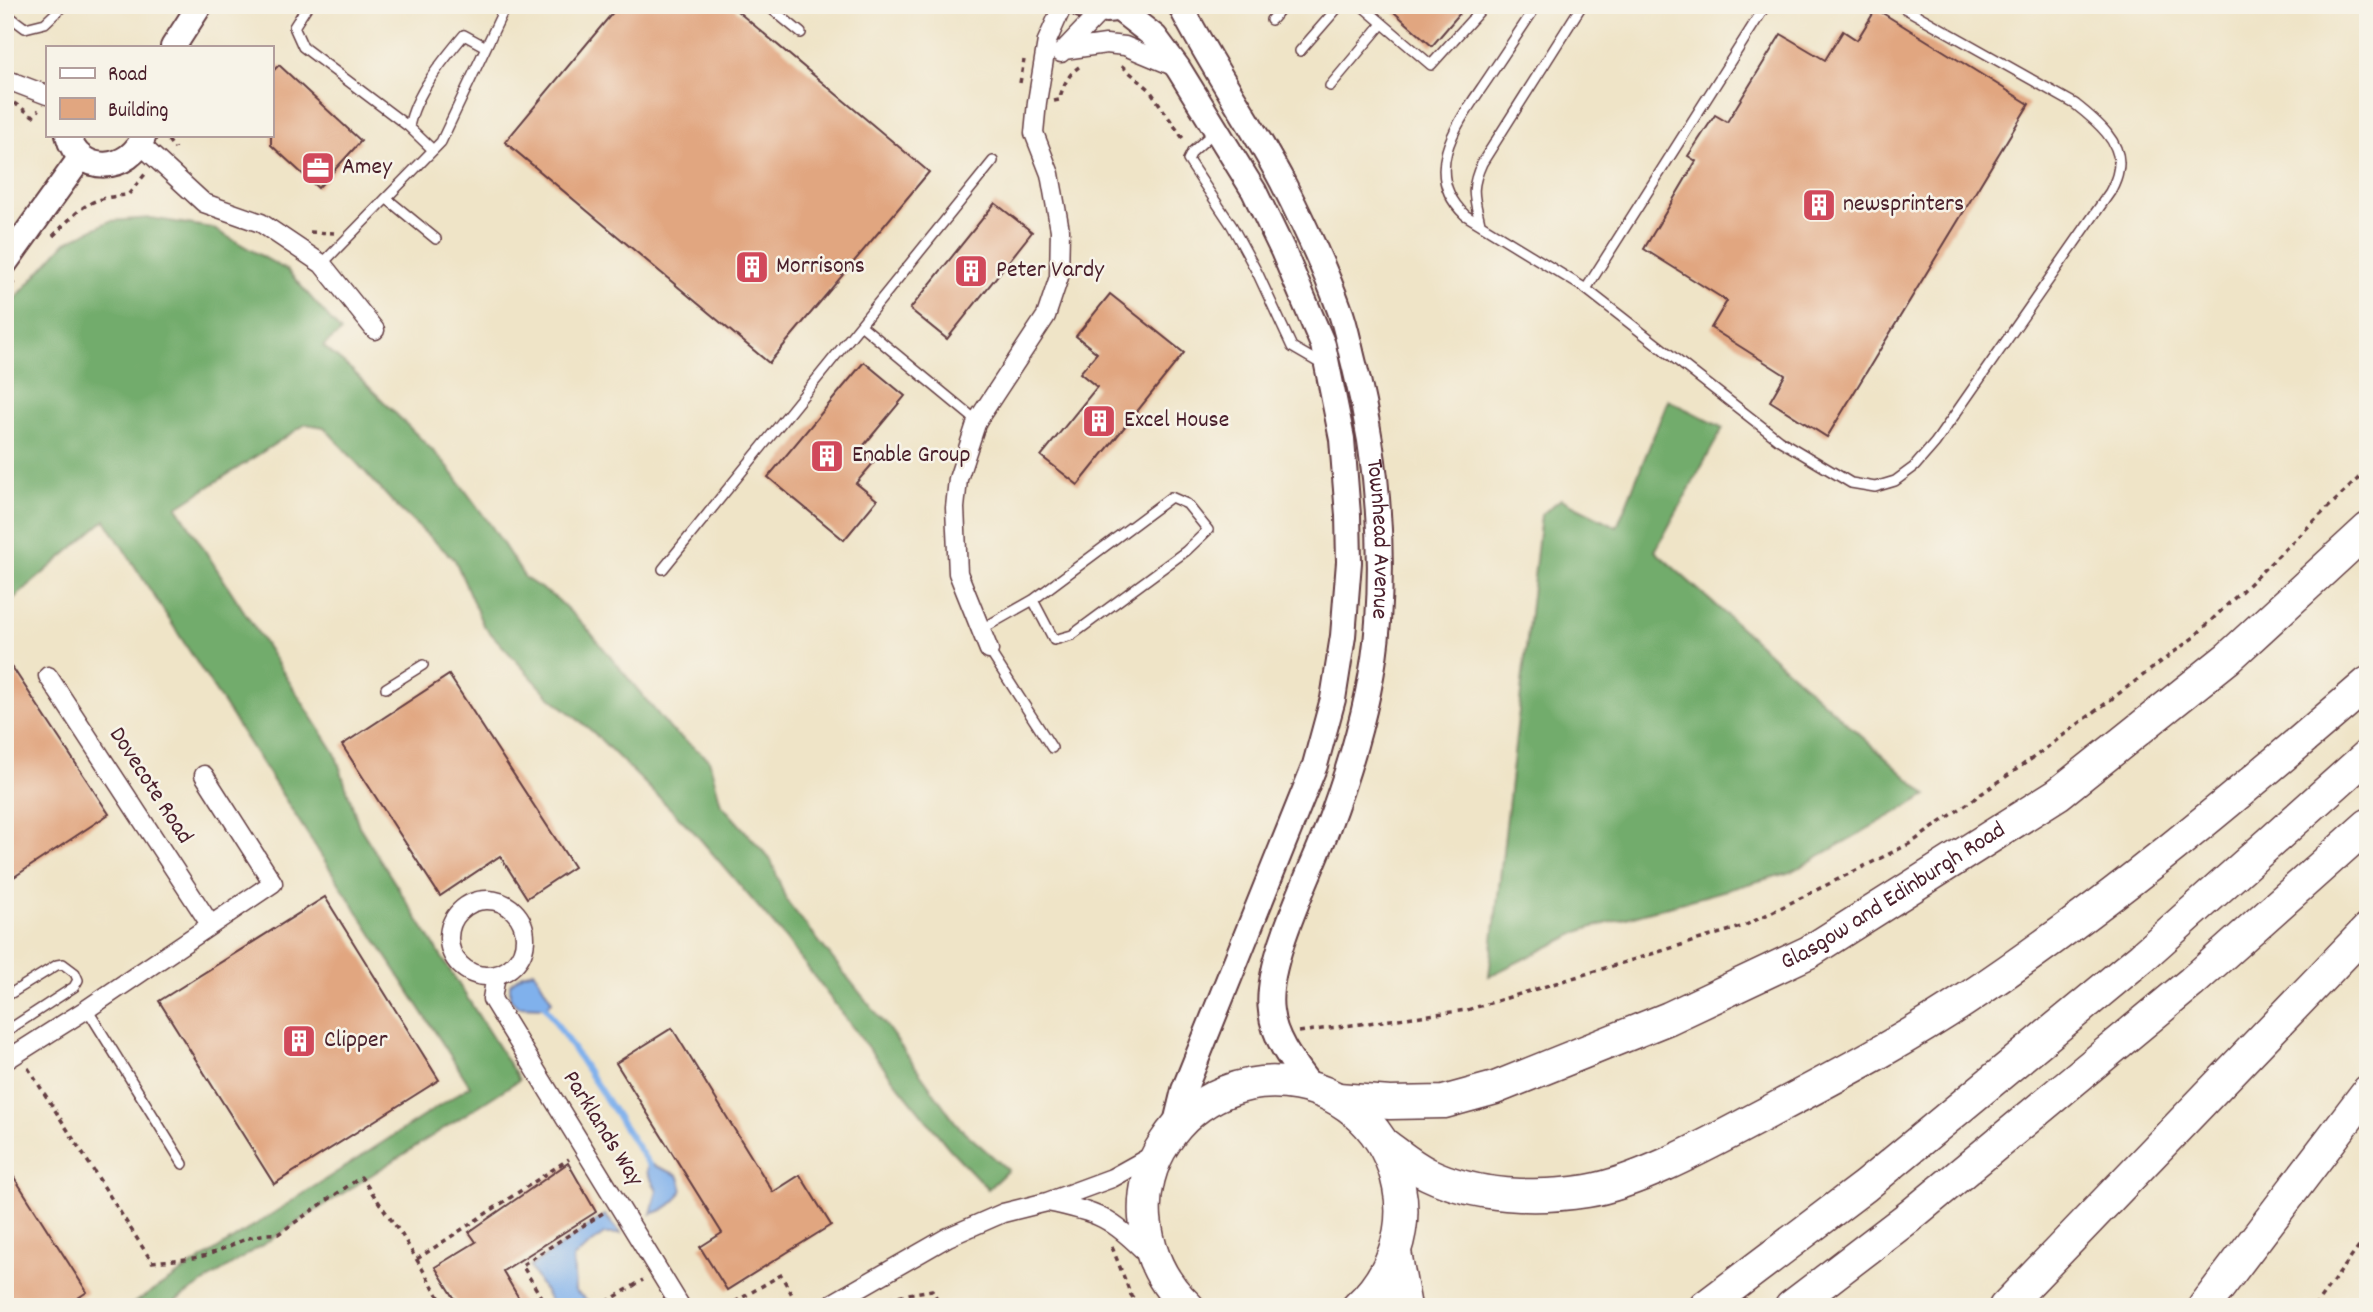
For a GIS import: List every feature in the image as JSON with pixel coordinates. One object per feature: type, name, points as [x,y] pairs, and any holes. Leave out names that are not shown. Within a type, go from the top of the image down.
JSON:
[{"type":"highway","name":"Glasgow and Edinburgh Road","points":[[1167,1139],[1193,1109],[1214,1096],[1261,1082],[1286,1082],[1324,1093],[1390,1103],[1444,1102],[1495,1088],[1670,1018],[1809,952],[2058,794],[2228,658],[2368,529]]},
{"type":"highway","points":[[1385,1145],[1427,1174],[1465,1187],[1526,1196],[1589,1191],[1645,1173],[1852,1068],[1966,1000],[2071,926],[2271,766],[2368,683]]},
{"type":"highway","points":[[1705,1307],[1866,1186],[2142,957],[2368,755]]},
{"type":"highway","points":[[1791,1307],[1910,1216],[2192,982],[2368,825]]},
{"type":"highway","points":[[2005,1307],[2368,929]]},
{"type":"highway","points":[[2204,1307],[2368,1091]]},
{"type":"highway","points":[[1324,1093],[1364,1119],[1385,1145],[1396,1171],[1402,1198],[1401,1225],[1395,1252],[1384,1276],[1358,1307]]},
{"type":"highway","points":[[1167,1139],[1148,1179],[1144,1207],[1147,1235],[1164,1280],[1188,1307]]},
{"type":"highway","points":[[1395,1252],[1405,1307]]},
{"type":"street","points":[[174,46],[200,5]]},
{"type":"street","points":[[989,650],[958,573],[955,508],[958,479],[977,421],[1046,316],[1059,277],[1060,230],[1050,174],[1034,132],[1047,41],[1063,5]]},
{"type":"street","name":"Townhead Avenue","points":[[1180,5],[1280,178],[1326,275],[1340,310],[1360,385],[1376,468],[1382,549],[1378,625],[1367,704],[1351,762],[1280,950],[1271,988],[1271,1012],[1280,1041],[1324,1093]]},
{"type":"street","points":[[1043,74],[1108,8]]},
{"type":"street","name":"Townhead Avenue","points":[[1108,8],[1155,37],[1178,68],[1254,191],[1283,251],[1322,345],[1328,367],[1342,439],[1349,550],[1343,636],[1333,699],[1315,765],[1184,1090],[1167,1139]]},
{"type":"street","points":[[1064,50],[1106,44],[1125,46],[1178,68]]},
{"type":"street","points":[[5,79],[46,95]]},
{"type":"street","points":[[68,136],[70,143],[82,157],[109,165],[122,162],[147,146],[204,203],[261,223],[322,264],[375,330]]},
{"type":"street","points":[[13,268],[82,157]]},
{"type":"street","name":"Dovecote Road","points":[[48,676],[210,924]]},
{"type":"street","name":"Dovecote Road","points":[[11,1056],[87,1009],[273,883],[204,775]]},
{"type":"street","points":[[475,902],[501,902],[513,911],[521,922],[524,934],[521,954],[513,965],[496,975],[483,976],[470,972],[456,960],[450,949],[452,922],[459,911],[475,902]]},
{"type":"street","name":"Parklands Way","points":[[496,975],[492,999],[681,1307]]},
{"type":"street","points":[[826,1307],[948,1237],[1003,1213],[1047,1202],[1112,1178],[1167,1139]]},
{"type":"street","points":[[1047,1202],[1101,1216],[1125,1231],[1155,1262]]},
{"type":"lane","points":[[5,13],[24,28],[45,23],[64,5]]},
{"type":"lane","points":[[308,5],[294,27],[303,47],[409,127],[433,150]]},
{"type":"lane","points":[[322,264],[441,142],[506,5]]},
{"type":"lane","points":[[767,5],[801,33]]},
{"type":"lane","points":[[1271,20],[1284,5]]},
{"type":"lane","points":[[1300,51],[1340,5]]},
{"type":"lane","points":[[1361,5],[1432,65],[1485,5]]},
{"type":"lane","points":[[1536,5],[1456,127],[1445,158],[1445,187],[1450,198],[1465,215],[1586,289],[1779,440],[1851,483],[1875,487],[1895,481],[1914,467],[1936,443],[2110,192],[2119,169],[2116,147],[2099,124],[2075,104],[1899,5]]},
{"type":"lane","points":[[1480,223],[1473,190],[1474,180],[1482,163],[1582,5]]},
{"type":"lane","points":[[1586,289],[1766,5]]},
{"type":"lane","points":[[1330,86],[1382,24]]},
{"type":"lane","points":[[409,127],[412,113],[464,34],[486,47]]},
{"type":"lane","points":[[1216,130],[1192,152],[1188,160],[1245,250],[1276,309],[1292,347],[1328,367]]},
{"type":"lane","points":[[663,569],[993,161]]},
{"type":"lane","points":[[386,198],[436,239]]},
{"type":"lane","points":[[862,326],[977,421]]},
{"type":"lane","points":[[980,630],[1033,600],[1171,496],[1187,504],[1208,530],[1186,551],[1072,635],[1054,640],[1033,600]]},
{"type":"lane","points":[[989,650],[1052,748]]},
{"type":"lane","points":[[386,688],[423,665]]},
{"type":"lane","points":[[5,997],[63,964],[75,973],[78,980],[74,987],[5,1032]]},
{"type":"lane","points":[[87,1009],[183,1164]]},
{"type":"path","points":[[1025,58],[1021,68],[1018,96],[1037,102],[1059,100],[1063,86],[1073,71],[1086,63]]},
{"type":"path","points":[[1118,64],[1129,70],[1149,89],[1192,152]]},
{"type":"path","points":[[45,244],[84,206],[104,197],[128,195],[147,146],[167,140],[167,136]]},
{"type":"path","points":[[5,294],[13,268]]},
{"type":"path","points":[[1297,1032],[1468,1010],[1744,926],[1911,843],[2037,755],[2194,637],[2368,469]]},
{"type":"path","points":[[11,1056],[152,1262],[204,1255],[264,1233],[278,1234],[361,1177],[445,1307]]},
{"type":"path","points":[[417,1260],[563,1163]]},
{"type":"path","points":[[547,1307],[522,1265],[603,1213]]},
{"type":"path","points":[[2314,1307],[2368,1236]]},
{"type":"path","points":[[598,1307],[660,1270]]},
{"type":"path","points":[[726,1307],[780,1275],[799,1307]]},
{"type":"path","points":[[871,1300],[932,1290],[942,1307]]},
{"type":"green space","points":[[151,218],[212,228],[288,271],[341,332],[323,346],[353,371],[445,463],[525,578],[557,599],[585,626],[671,730],[709,759],[721,804],[771,860],[786,900],[887,1027],[958,1126],[1008,1170],[988,1189],[949,1148],[872,1053],[785,938],[695,833],[593,732],[548,695],[483,625],[455,560],[397,507],[324,427],[306,424],[177,507],[335,753],[359,826],[519,1080],[166,1307],[128,1307],[470,1086],[105,520],[5,606],[5,310],[66,242],[110,221]]},
{"type":"green space","points":[[1668,400],[1723,428],[1655,551],[1927,795],[1791,872],[1583,930],[1489,976],[1541,515],[1561,499],[1617,527]]},
{"type":"water","points":[[534,971],[552,1001],[545,1007],[517,1006],[510,998],[510,984],[522,974]]},
{"type":"water","points":[[648,1163],[678,1175],[682,1187],[675,1201],[651,1214],[657,1190],[647,1172]]},
{"type":"water","points":[[605,1215],[621,1234],[604,1234],[573,1258],[575,1291],[596,1307],[554,1307],[530,1267]]},
{"type":"building","name":"Morrisons","points":[[619,5],[730,5],[929,172],[769,363],[505,142]]},
{"type":"building","points":[[1386,5],[1467,5],[1432,46]]},
{"type":"building","name":"newsprinters","points":[[1876,9],[2029,104],[1827,437],[1770,401],[1785,375],[1711,328],[1727,301],[1644,249],[1696,161],[1688,156],[1715,115],[1727,122],[1781,34],[1825,60],[1843,31],[1857,40]]},
{"type":"building","points":[[279,65],[361,141],[318,188],[271,145],[273,71]]},
{"type":"building","name":"Peter Vardy","points":[[995,203],[1032,232],[947,339],[910,309]]},
{"type":"building","name":"Excel House","points":[[1110,294],[1184,353],[1078,485],[1041,456],[1097,387],[1080,373],[1097,353],[1076,336]]},
{"type":"building","name":"Enable Group","points":[[864,362],[905,396],[860,450],[874,462],[856,483],[877,500],[844,540],[768,477]]},
{"type":"building","points":[[5,656],[109,814],[5,883]]},
{"type":"building","points":[[449,675],[574,867],[527,898],[500,856],[440,896],[342,745]]},
{"type":"building","name":"Clipper","points":[[325,897],[439,1080],[274,1184],[159,1001]]},
{"type":"building","points":[[672,1028],[773,1192],[800,1175],[831,1225],[727,1290],[700,1247],[722,1233],[616,1063]]},
{"type":"building","points":[[5,1163],[87,1292],[64,1307],[5,1307]]},
{"type":"building","points":[[568,1163],[596,1212],[503,1271],[524,1307],[460,1307],[435,1267],[476,1242],[469,1232]]},
{"type":"waterway","points":[[541,1000],[652,1169]]},
{"type":"place","name":"Amey","points":[[318,168]]},
{"type":"place","name":"newsprinters","points":[[1819,205]]},
{"type":"place","name":"Morrisons","points":[[752,267]]},
{"type":"place","name":"Peter Vardy","points":[[971,271]]},
{"type":"place","name":"Excel House","points":[[1099,421]]},
{"type":"place","name":"Enable Group","points":[[827,456]]},
{"type":"place","name":"Clipper","points":[[299,1041]]}]
